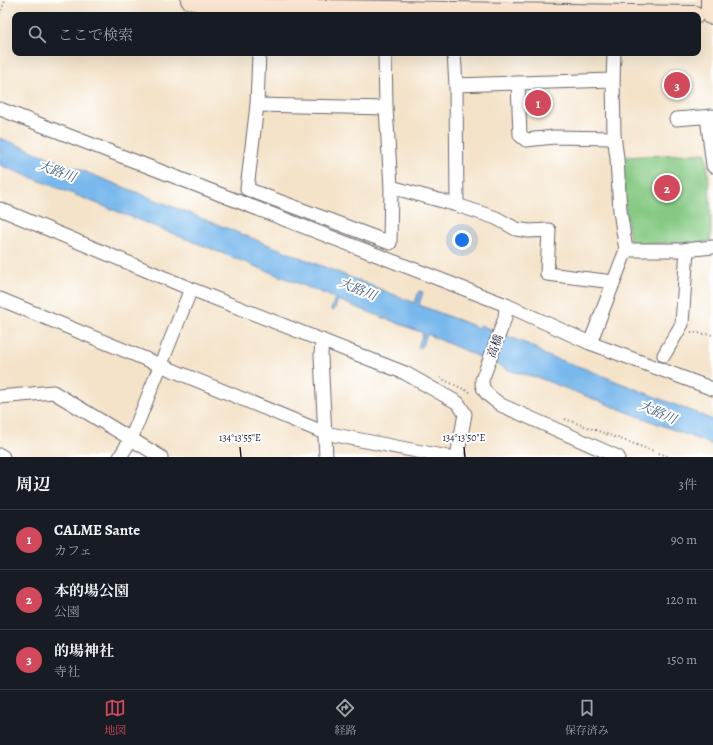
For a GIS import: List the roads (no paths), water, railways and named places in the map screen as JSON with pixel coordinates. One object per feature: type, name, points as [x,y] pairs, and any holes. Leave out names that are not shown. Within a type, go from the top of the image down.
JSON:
[{"type":"street","points":[[190,0],[262,12],[384,9],[435,12]]},
{"type":"street","points":[[259,56],[257,106],[247,189],[390,243],[391,187],[386,108],[385,56]]},
{"type":"street","points":[[454,56],[456,85],[457,205]]},
{"type":"street","points":[[590,343],[626,250],[620,211],[617,158],[614,138],[614,56]]},
{"type":"street","points":[[456,85],[613,80]]},
{"type":"street","points":[[518,83],[520,135],[526,140],[554,137],[614,138]]},
{"type":"street","points":[[257,106],[386,108]]},
{"type":"street","points":[[0,109],[506,312],[713,389]]},
{"type":"street","points":[[676,119],[710,117],[713,166]]},
{"type":"street","points":[[391,187],[457,205],[496,218],[516,230],[549,230],[547,274],[614,282]]},
{"type":"street","points":[[0,208],[191,289],[405,373],[458,404],[465,414],[457,457]]},
{"type":"street","points":[[626,250],[687,250],[713,247]]},
{"type":"street","points":[[664,355],[682,324],[687,250]]},
{"type":"street","points":[[120,457],[131,439],[191,289]]},
{"type":"street","points":[[1,303],[161,365],[325,433],[385,451],[447,457]]},
{"type":"street","name":"高橋","points":[[506,312],[484,373],[482,384],[487,395],[501,404],[618,457]]},
{"type":"street","points":[[322,340],[320,356],[326,457]]},
{"type":"street","points":[[0,397],[53,392],[161,457]]},
{"type":"water","name":"大路川","points":[[0,138],[415,303],[419,291],[423,292],[419,305],[479,328],[480,325],[532,346],[545,355],[583,368],[713,420],[713,445],[539,378],[511,371],[427,334],[421,348],[418,347],[423,333],[338,300],[334,311],[331,310],[335,298],[0,165]]},
{"type":"place","name":"的場神社","points":[[677,85]]},
{"type":"place","name":"CALME Sante","points":[[538,103]]},
{"type":"place","name":"本的場公園","points":[[667,188]]}]
